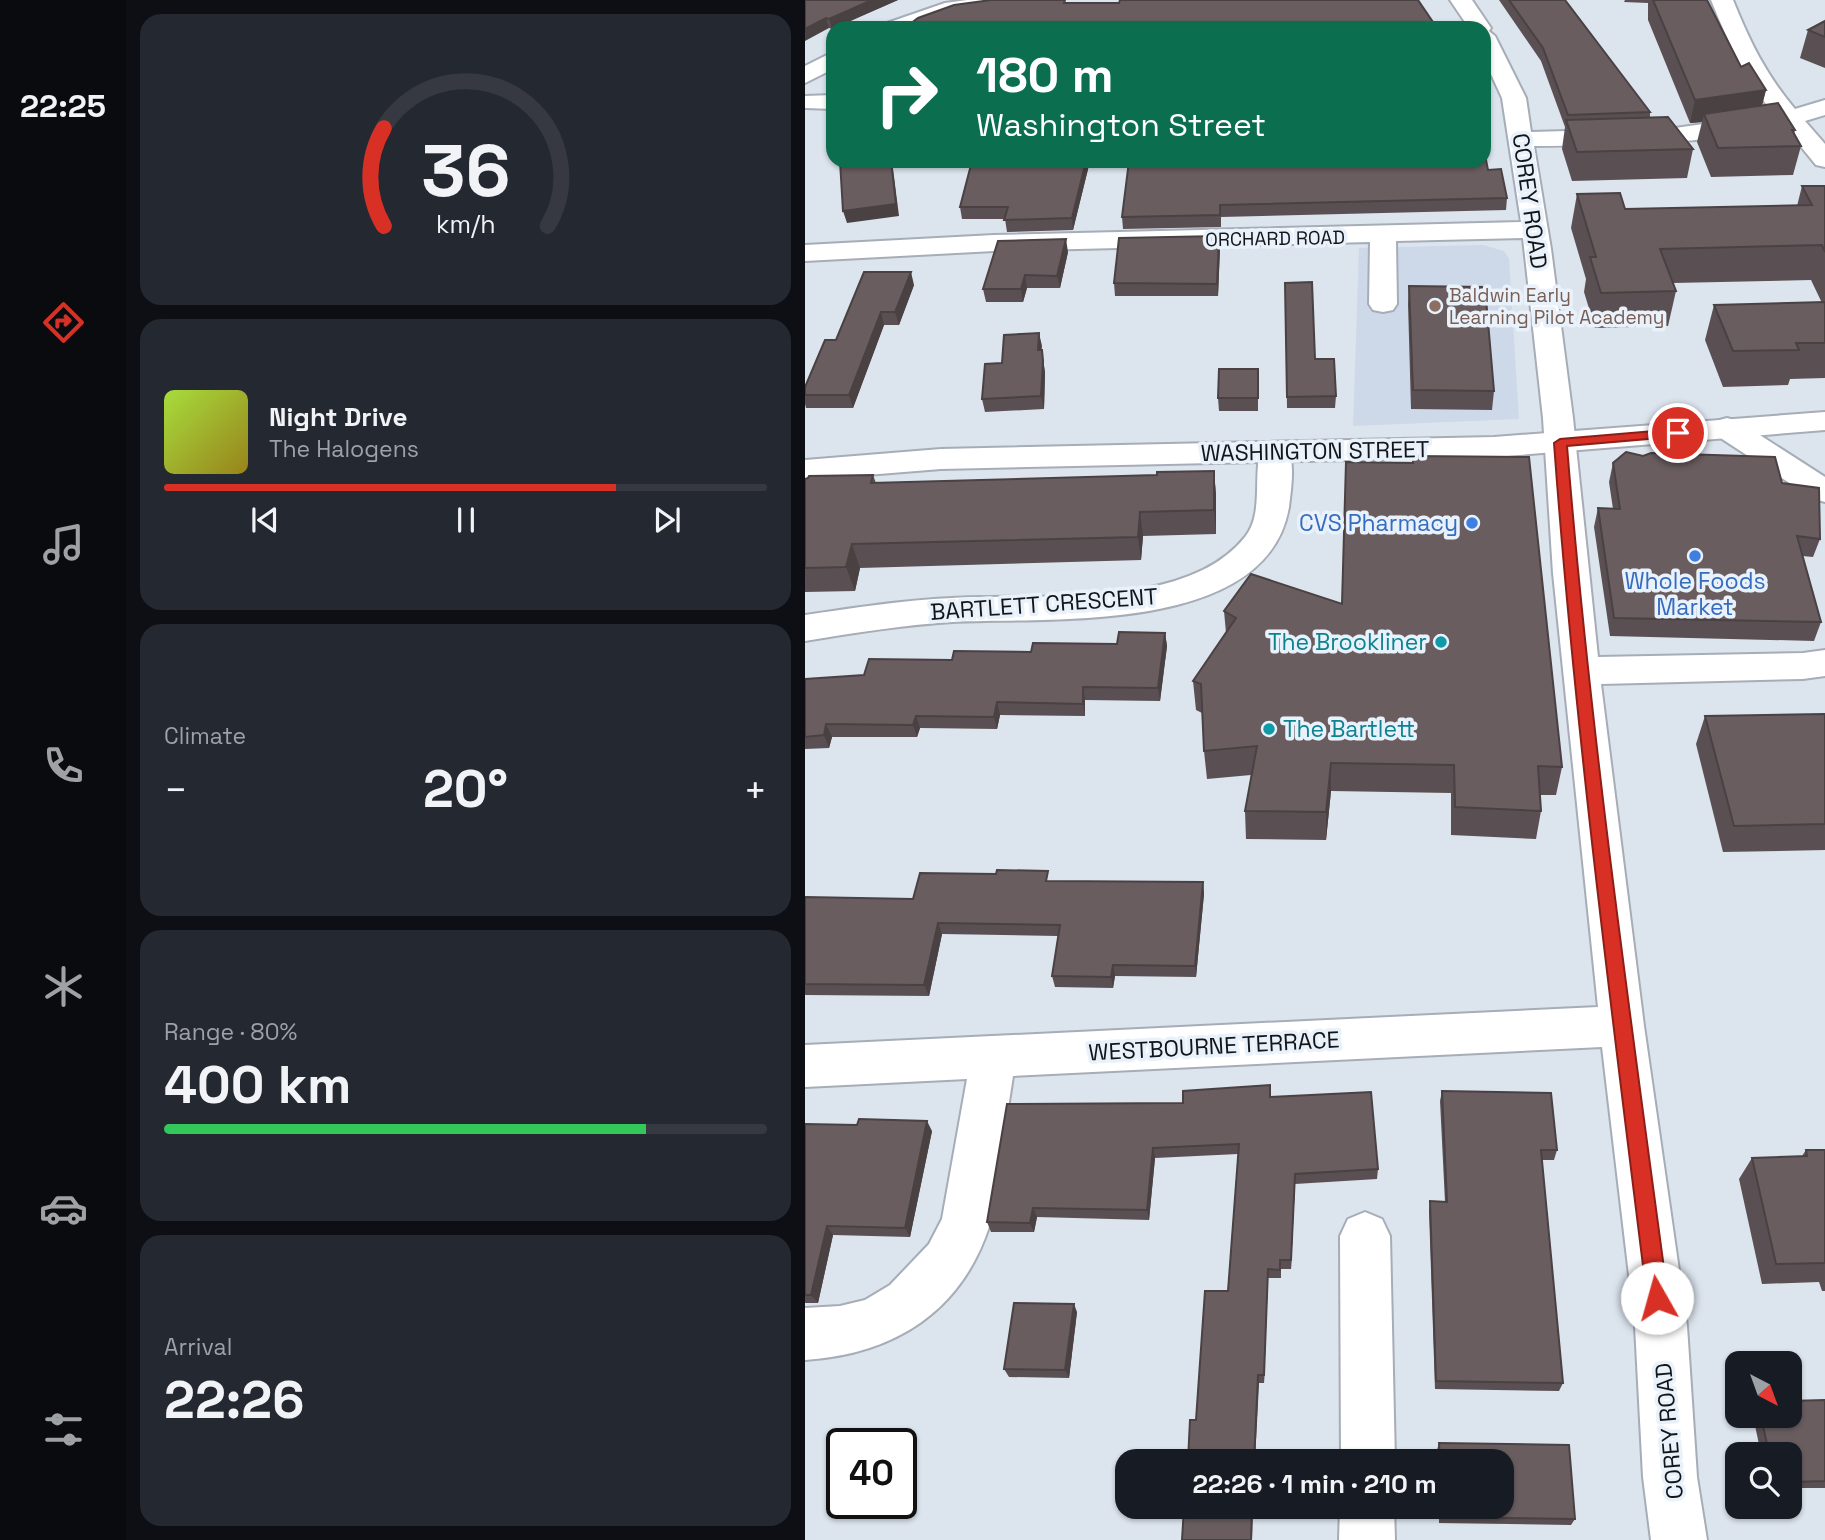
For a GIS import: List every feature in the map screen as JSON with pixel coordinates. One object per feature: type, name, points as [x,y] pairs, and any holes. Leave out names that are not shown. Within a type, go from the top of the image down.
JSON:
[{"type":"street","points":[[915,21],[953,8],[1020,0]]},
{"type":"street","points":[[1461,0],[1475,21]]},
{"type":"street","points":[[1722,0],[1750,76],[1763,86],[1825,160]]},
{"type":"street","name":"COREY ROAD","points":[[1491,60],[1502,98],[1521,139],[1535,230],[1560,443],[1570,573],[1622,1026],[1661,1326],[1670,1477],[1679,1540]]},
{"type":"street","points":[[805,76],[826,63]]},
{"type":"street","points":[[1521,139],[1713,133],[1789,119],[1825,107]]},
{"type":"street","name":"ORCHARD ROAD","points":[[805,253],[994,243],[1383,236],[1535,230]]},
{"type":"street","points":[[1383,236],[1383,304]]},
{"type":"street","name":"WASHINGTON STREET","points":[[805,470],[925,460],[1494,447],[1825,421]]},
{"type":"street","points":[[1727,428],[1825,492]]},
{"type":"street","name":"BARTLETT CRESCENT","points":[[805,628],[916,612],[1094,604],[1176,594],[1224,573],[1256,547],[1267,527],[1273,505],[1275,452]]},
{"type":"street","points":[[1582,671],[1803,666],[1825,663]]},
{"type":"street","name":"WESTBOURNE TERRACE","points":[[805,1066],[1622,1026]]},
{"type":"street","points":[[805,1334],[840,1332],[874,1323],[908,1303],[947,1262],[966,1223],[993,1057]]},
{"type":"street","points":[[1364,1236],[1368,1449]]},
{"type":"street","points":[[1367,1519],[1367,1540]]},
{"type":"shaded area","name":"Baldwin Early Learning Pilot Academy","points":[[1483,245],[1504,251],[1509,259],[1519,419],[1353,426],[1359,248]]},
{"type":"building","points":[[805,0],[872,0],[805,29]]},
{"type":"building","points":[[991,0],[1119,3],[1120,0],[1418,0],[1432,21],[914,21],[954,5]]},
{"type":"building","points":[[1509,0],[1565,0],[1650,112],[1568,115],[1543,48]]},
{"type":"building","points":[[1653,0],[1707,0],[1741,67],[1749,63],[1766,90],[1695,100]]},
{"type":"building","points":[[1825,21],[1825,37],[1808,30]]},
{"type":"building","points":[[1778,103],[1795,130],[1792,130],[1801,146],[1718,148],[1704,114]]},
{"type":"building","points":[[1668,117],[1693,149],[1577,152],[1566,120]]},
{"type":"building","points":[[840,168],[892,168],[896,204],[843,211]]},
{"type":"building","points":[[970,168],[1084,168],[1072,218],[1004,220],[1008,207],[960,207]]},
{"type":"building","points":[[1128,168],[1501,169],[1507,198],[1220,205],[1220,215],[1122,217]]},
{"type":"building","points":[[1802,186],[1825,186],[1825,252],[1822,245],[1660,249],[1676,291],[1601,293],[1590,257],[1596,257],[1577,194],[1620,193],[1625,209],[1812,205]]},
{"type":"building","points":[[1219,236],[1217,284],[1114,283],[1119,238]]},
{"type":"building","points":[[1066,239],[1057,276],[1025,275],[1021,289],[983,289],[998,241]]},
{"type":"building","points":[[864,272],[911,272],[895,312],[881,312],[849,395],[805,395],[805,387],[825,340],[836,340]]},
{"type":"building","points":[[1312,282],[1315,359],[1334,359],[1336,396],[1287,397],[1285,283]]},
{"type":"building","points":[[1409,286],[1485,287],[1494,391],[1413,390]]},
{"type":"building","points":[[1825,302],[1825,343],[1796,343],[1799,350],[1733,351],[1714,305]]},
{"type":"building","points":[[1039,333],[1038,350],[1042,350],[1043,361],[1041,396],[982,399],[985,364],[1002,363],[1004,335]]},
{"type":"building","points":[[1219,369],[1258,369],[1258,398],[1218,398]]},
{"type":"building","name":"Whole Foods Market","points":[[1626,452],[1643,456],[1651,453],[1775,457],[1782,483],[1819,488],[1820,539],[1797,536],[1821,622],[1614,618],[1598,508],[1620,509],[1613,463]]},
{"type":"building","name":"The Brookliner","points":[[1413,456],[1529,457],[1562,767],[1538,766],[1541,811],[1455,807],[1454,765],[1331,763],[1326,812],[1245,811],[1257,746],[1204,751],[1201,684],[1193,681],[1236,618],[1224,611],[1251,574],[1342,604],[1346,462],[1413,463]]},
{"type":"building","points":[[1214,471],[1214,510],[1140,512],[1138,537],[852,544],[846,567],[805,568],[805,479],[809,476],[873,475],[871,483]]},
{"type":"building","points":[[1119,632],[1165,633],[1158,688],[1083,687],[1083,704],[997,702],[994,717],[916,716],[913,725],[826,724],[824,735],[805,737],[805,679],[864,675],[869,659],[952,660],[954,651],[1031,652],[1033,643],[1117,644]]},
{"type":"building","points":[[1825,714],[1825,824],[1734,826],[1705,716]]},
{"type":"building","points":[[997,870],[1048,871],[1046,881],[1203,882],[1195,966],[1113,965],[1111,977],[1052,976],[1060,925],[938,923],[924,985],[805,984],[805,897],[913,899],[920,873],[996,874]]},
{"type":"building","points":[[1270,1085],[1270,1097],[1371,1092],[1378,1169],[1295,1174],[1291,1260],[1280,1260],[1280,1270],[1268,1269],[1264,1375],[1258,1375],[1255,1449],[1189,1449],[1190,1420],[1196,1420],[1205,1291],[1228,1291],[1239,1144],[1153,1148],[1147,1210],[1033,1208],[1030,1223],[987,1222],[1007,1104],[1183,1103],[1183,1091]]},
{"type":"building","points":[[1442,1091],[1551,1093],[1557,1150],[1541,1150],[1563,1383],[1436,1381],[1430,1201],[1447,1202]]},
{"type":"building","points":[[859,1119],[927,1121],[905,1228],[827,1226],[811,1295],[805,1295],[805,1124],[857,1125]]},
{"type":"building","points":[[1806,1150],[1825,1150],[1825,1263],[1776,1264],[1752,1158],[1807,1156]]},
{"type":"building","points":[[1014,1303],[1074,1304],[1065,1370],[1004,1369]]},
{"type":"building","points":[[1825,1400],[1825,1481],[1802,1482],[1802,1442],[1766,1442],[1764,1428],[1803,1428],[1803,1401]]},
{"type":"building","points":[[1439,1443],[1569,1445],[1575,1519],[1514,1518],[1514,1449],[1439,1449]]},
{"type":"building","points":[[1183,1519],[1252,1519],[1251,1540],[1182,1540]]},
{"type":"place","name":"Baldwin Early Learning Pilot Academy","points":[[1435,306]]},
{"type":"place","name":"CVS Pharmacy","points":[[1472,523]]},
{"type":"place","name":"Whole Foods Market","points":[[1695,556]]},
{"type":"place","name":"The Brookliner","points":[[1441,642]]},
{"type":"place","name":"The Bartlett","points":[[1269,729]]},
{"type":"route","points":[[1657,1298],[1622,1026],[1570,573],[1560,443],[1678,433]]}]
